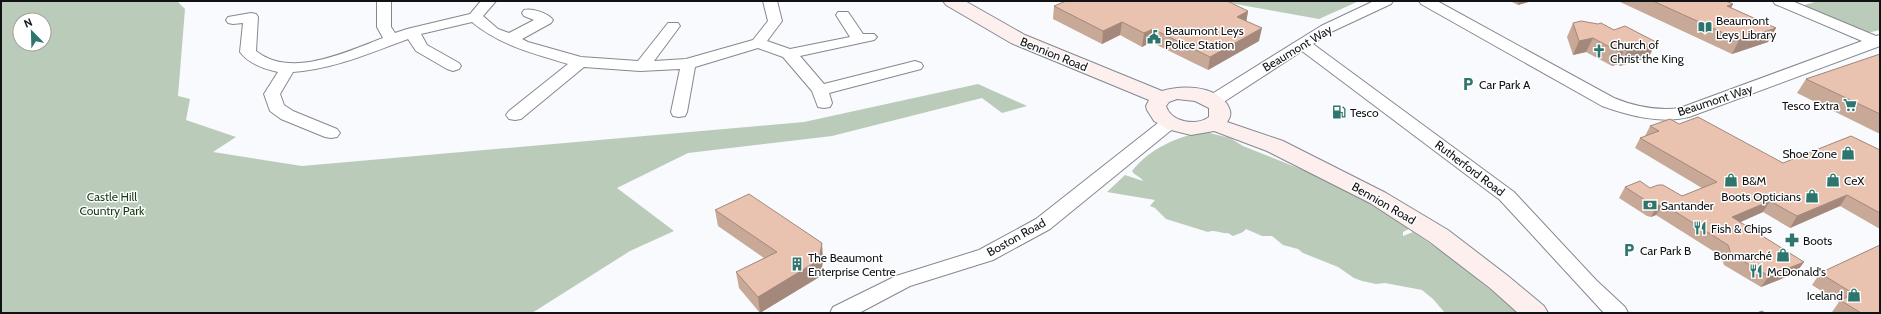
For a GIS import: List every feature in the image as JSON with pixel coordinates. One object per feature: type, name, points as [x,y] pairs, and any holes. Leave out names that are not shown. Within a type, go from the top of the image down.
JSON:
[{"type":"street","points":[[384,1],[384,27],[392,40]]},
{"type":"street","points":[[233,20],[251,17],[248,52],[261,63],[275,67],[288,68],[312,66],[339,60],[412,32],[475,17],[489,1]]},
{"type":"street","points":[[475,17],[494,32],[523,45],[580,62],[642,66],[687,64],[758,43],[775,21],[770,1]]},
{"type":"street","name":"Bennion Road","points":[[952,1],[1018,39],[1162,98]]},
{"type":"street","name":"Beaumont Way","points":[[1213,113],[1303,44],[1328,28],[1386,1]]},
{"type":"street","name":"Beaumont Way","points":[[1426,1],[1608,102],[1636,112],[1655,115],[1683,113],[1878,41]]},
{"type":"street","points":[[1780,1],[1878,41]]},
{"type":"street","points":[[510,39],[546,20],[528,13]]},
{"type":"street","points":[[758,43],[789,54],[864,38],[843,15]]},
{"type":"street","points":[[642,66],[673,26]]},
{"type":"street","points":[[412,32],[421,48],[453,66]]},
{"type":"street","name":"Rutherford Road","points":[[1303,44],[1507,196],[1528,215],[1597,295],[1617,313]]},
{"type":"street","points":[[789,54],[822,97],[915,66]]},
{"type":"street","points":[[515,115],[580,62]]},
{"type":"street","points":[[679,112],[688,69],[687,64]]},
{"type":"street","points":[[288,68],[272,94],[276,107],[287,115],[331,133]]},
{"type":"street","points":[[1186,93],[1201,96],[1213,113],[1207,127],[1193,128],[1169,123],[1159,115],[1156,107],[1157,102],[1162,98],[1173,94],[1186,93]]},
{"type":"street","name":"Bennion Road","points":[[1213,113],[1378,198],[1440,236],[1499,282],[1535,313]]},
{"type":"street","name":"Boston Road","points":[[841,313],[903,281],[986,255],[1043,224],[1169,123]]},
{"type":"green space","name":"Castle Hill Country Park","points":[[1,1],[177,1],[185,9],[178,96],[190,99],[186,120],[236,137],[213,152],[302,166],[804,122],[978,84],[1027,106],[1002,113],[982,98],[832,136],[688,153],[617,188],[674,231],[630,251],[532,313],[1,313]]},
{"type":"green space","points":[[1218,1],[1359,1],[1319,19]]},
{"type":"green space","points":[[1818,1],[1880,1],[1880,30],[1867,33],[1801,6]]},
{"type":"green space","points":[[1206,132],[1230,138],[1243,146],[1308,172],[1377,206],[1409,229],[1403,232],[1403,236],[1413,232],[1435,247],[1438,247],[1519,313],[1445,313],[1433,299],[1422,290],[1385,283],[1376,284],[1362,281],[1354,278],[1338,267],[1303,253],[1298,249],[1283,245],[1272,236],[1262,236],[1246,229],[1243,232],[1233,236],[1228,233],[1213,231],[1208,232],[1166,219],[1155,208],[1150,206],[1155,200],[1107,192],[1125,175],[1143,181],[1132,171],[1147,156],[1165,144],[1185,136]]},
{"type":"building","points":[[1066,1],[1227,1],[1248,11],[1237,17],[1262,28],[1210,57],[1153,29],[1144,33],[1122,22],[1103,31],[1054,6]]},
{"type":"building","points":[[1653,1],[1726,1],[1733,4],[1727,6],[1776,28],[1739,40]]},
{"type":"building","points":[[1581,21],[1598,24],[1601,23],[1614,30],[1625,26],[1656,42],[1619,52],[1593,38],[1579,41],[1573,23]]},
{"type":"building","points":[[1880,54],[1880,114],[1806,79]]},
{"type":"building","points":[[1698,117],[1783,163],[1851,136],[1880,150],[1880,213],[1847,195],[1797,216],[1770,201],[1732,217],[1804,262],[1769,276],[1731,254],[1728,245],[1663,204],[1657,206],[1653,205],[1625,187],[1640,181],[1650,188],[1663,185],[1682,196],[1717,182],[1640,138],[1659,131],[1650,126],[1670,119],[1679,124]]},
{"type":"building","points":[[749,194],[822,243],[819,260],[758,297],[736,272],[777,252],[715,210]]},
{"type":"building","points":[[1880,245],[1880,313],[1861,313],[1840,300],[1854,294],[1820,273]]},
{"type":"place","name":"Beaumont Leys Library","points":[[1705,27]]},
{"type":"place","name":"Beaumont Leys Police Station","points":[[1154,37]]},
{"type":"place","name":"Church of Christ the King","points":[[1599,51]]},
{"type":"place","name":"Car Park A","points":[[1468,84]]},
{"type":"place","name":"Tesco Extra","points":[[1850,105]]},
{"type":"place","name":"Tesco","points":[[1339,112]]},
{"type":"place","name":"Shoe Zone","points":[[1848,153]]},
{"type":"place","name":"B&M","points":[[1731,180]]},
{"type":"place","name":"CeX","points":[[1833,180]]},
{"type":"place","name":"Boots Opticians","points":[[1812,196]]},
{"type":"place","name":"Santander","points":[[1650,205]]},
{"type":"place","name":"Fish & Chips","points":[[1700,228]]},
{"type":"place","name":"Boots","points":[[1792,240]]},
{"type":"place","name":"Car Park B","points":[[1629,250]]},
{"type":"place","name":"Bonmarché","points":[[1783,255]]},
{"type":"place","name":"The Beaumont Enterprise Centre","points":[[797,264]]},
{"type":"place","name":"McDonald's","points":[[1756,271]]},
{"type":"place","name":"Iceland","points":[[1854,295]]}]
